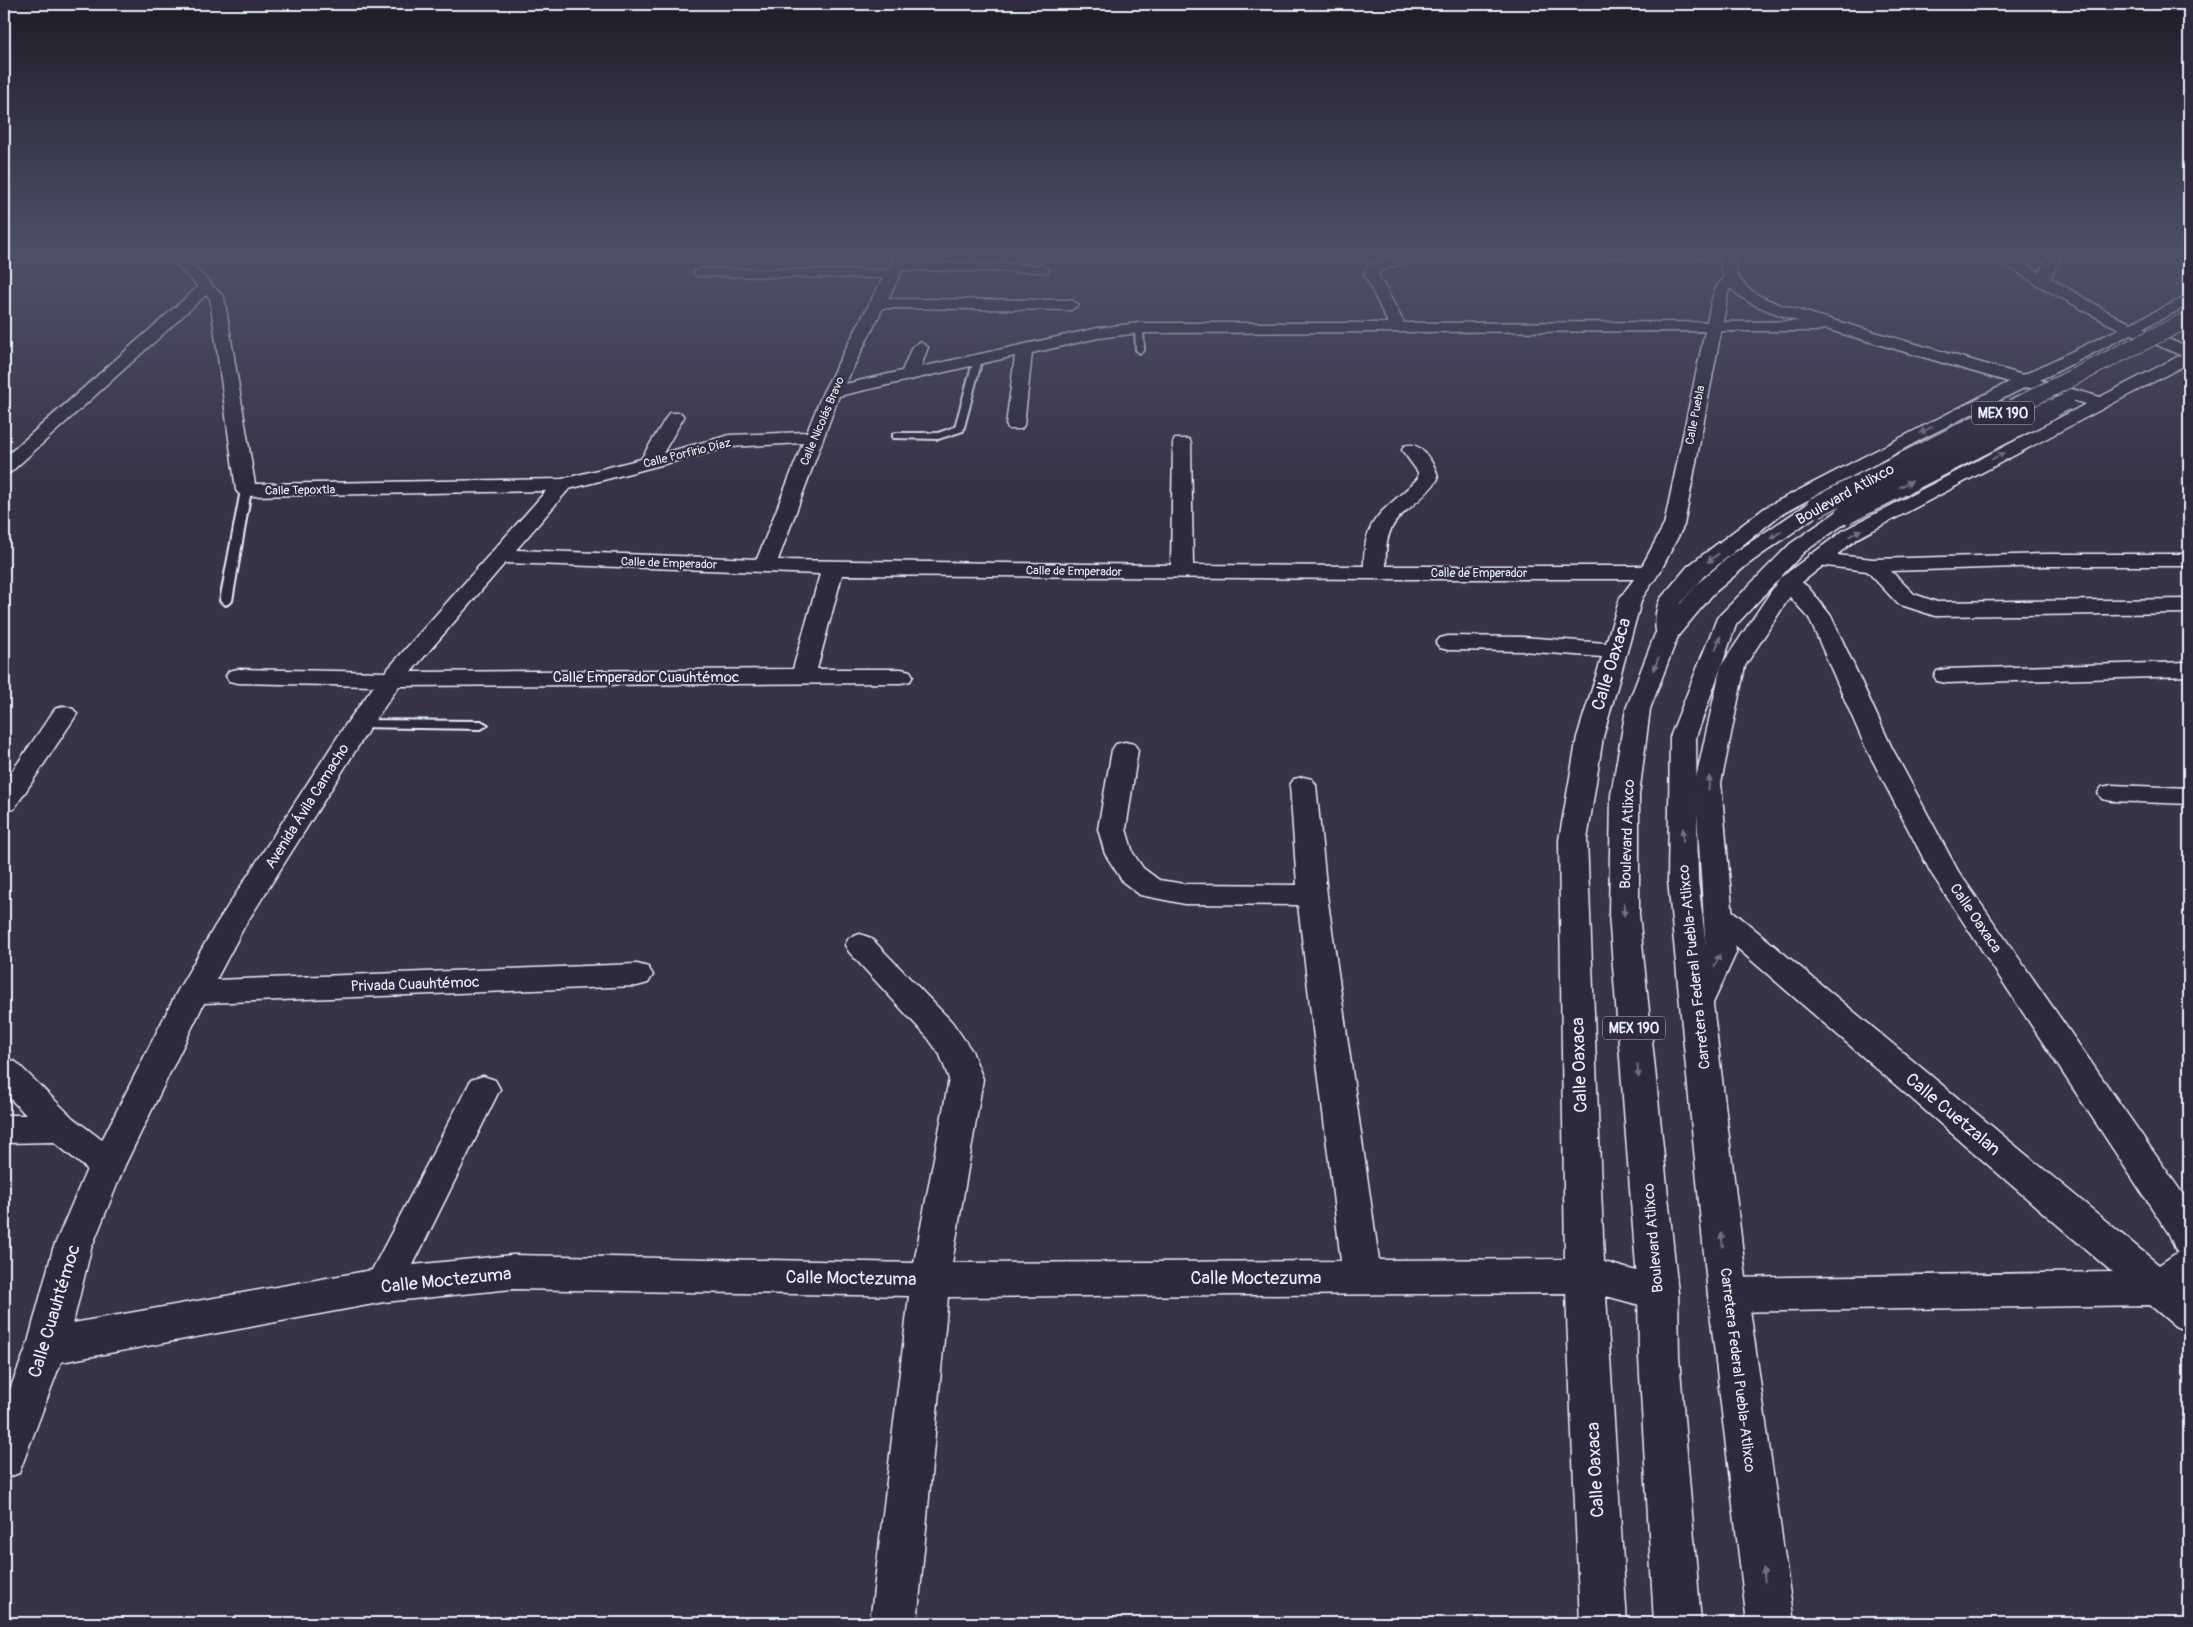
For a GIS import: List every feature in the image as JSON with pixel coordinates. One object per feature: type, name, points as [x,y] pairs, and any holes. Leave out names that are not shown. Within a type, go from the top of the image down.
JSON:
[{"type":"street","points":[[7,463],[160,328]]},
{"type":"street","name":"Calle Tepoxtla","points":[[222,328],[246,490],[562,485]]},
{"type":"street","name":"Calle Nicolás Bravo","points":[[764,567],[832,392],[865,328]]},
{"type":"street","points":[[832,392],[910,373],[1098,334],[1148,328]]},
{"type":"street","name":"Calle Puebla","points":[[1674,525],[1713,328]]},
{"type":"street","points":[[1827,328],[1874,349],[2006,391],[2093,407]]},
{"type":"street","points":[[1832,328],[2026,382],[2093,407]]},
{"type":"street","points":[[2126,328],[2189,355]]},
{"type":"street","points":[[1667,634],[1669,604],[1696,571],[1773,511],[1957,414],[2134,328]]},
{"type":"street","name":"Boulevard Atlixco","points":[[1677,1623],[1659,1357],[1658,1293],[1624,914],[1625,795],[1638,709],[1667,634],[1705,589],[1739,560],[2172,328]]},
{"type":"street","name":"Carretera Federal Puebla-Atlixco","points":[[1770,1623],[1728,1296],[1683,880],[1683,737],[1725,622],[1831,511],[2189,340]]},
{"type":"street","points":[[910,373],[920,347]]},
{"type":"street","points":[[1015,425],[1024,349]]},
{"type":"street","points":[[1697,1006],[1720,953],[1708,782],[1733,666],[1788,583],[1851,534],[2189,355]]},
{"type":"street","points":[[1966,379],[1984,389],[1985,394],[1981,403]]},
{"type":"street","points":[[1957,414],[2000,428],[2023,443]]},
{"type":"street","points":[[647,464],[675,417]]},
{"type":"street","name":"Calle Porfirio Díaz","points":[[562,485],[730,442],[815,437]]},
{"type":"street","points":[[1182,443],[1182,572]]},
{"type":"street","points":[[1375,573],[1374,546],[1384,520],[1409,499],[1428,479],[1428,472],[1411,450]]},
{"type":"street","name":"Avenida Ávila Camacho","points":[[106,1165],[193,992],[230,926],[359,724],[392,679],[562,485]]},
{"type":"street","name":"Calle Oaxaca","points":[[1604,1623],[1585,1276],[1573,840],[1590,737],[1614,651],[1631,598],[1649,572],[1674,525]]},
{"type":"street","name":"Calle de Emperador","points":[[499,556],[833,568],[1375,573],[1649,572]]},
{"type":"street","points":[[1818,559],[1873,565],[2046,560],[2189,560]]},
{"type":"street","points":[[1873,565],[1906,599],[1936,610],[2189,606]]},
{"type":"street","points":[[803,676],[833,568]]},
{"type":"street","name":"Calle Oaxaca","points":[[1788,583],[1800,592],[1820,616],[1878,746],[1945,873],[2187,1230],[2189,1240]]},
{"type":"street","points":[[1448,642],[1522,644],[1614,651]]},
{"type":"street","points":[[1946,676],[2189,669]]},
{"type":"street","name":"Calle Emperador Cuauhtémoc","points":[[238,676],[392,679],[901,676]]},
{"type":"street","points":[[4,803],[64,714]]},
{"type":"street","points":[[1125,750],[1112,829],[1119,854],[1133,875],[1150,888],[1185,894],[1312,895]]},
{"type":"street","points":[[1303,785],[1312,895],[1362,1278]]},
{"type":"street","points":[[2112,793],[2189,796]]},
{"type":"street","name":"Calle Cuetzalan","points":[[1718,915],[2189,1314]]},
{"type":"street","points":[[860,945],[940,1030],[955,1051],[966,1078],[930,1280],[894,1623]]},
{"type":"street","name":"Privada Cuauhtémoc","points":[[193,992],[637,975]]},
{"type":"street","points":[[4,1071],[61,1128],[106,1165]]},
{"type":"street","points":[[384,1285],[483,1089]]},
{"type":"street","points":[[4,1128],[61,1128]]},
{"type":"street","name":"Calle Cuauhtémoc","points":[[4,1458],[47,1346],[72,1249],[106,1165]]},
{"type":"street","points":[[1728,1296],[2158,1288],[2189,1265]]},
{"type":"street","name":"Calle Moctezuma","points":[[47,1346],[384,1285],[512,1272],[930,1280],[1585,1276],[1616,1281],[1658,1293]]},
{"type":"lane","points":[[1139,328],[1140,350]]},
{"type":"lane","points":[[897,436],[941,436],[952,434],[960,429],[978,359]]},
{"type":"lane","points":[[226,601],[246,490]]},
{"type":"lane","points":[[359,724],[481,725]]}]
